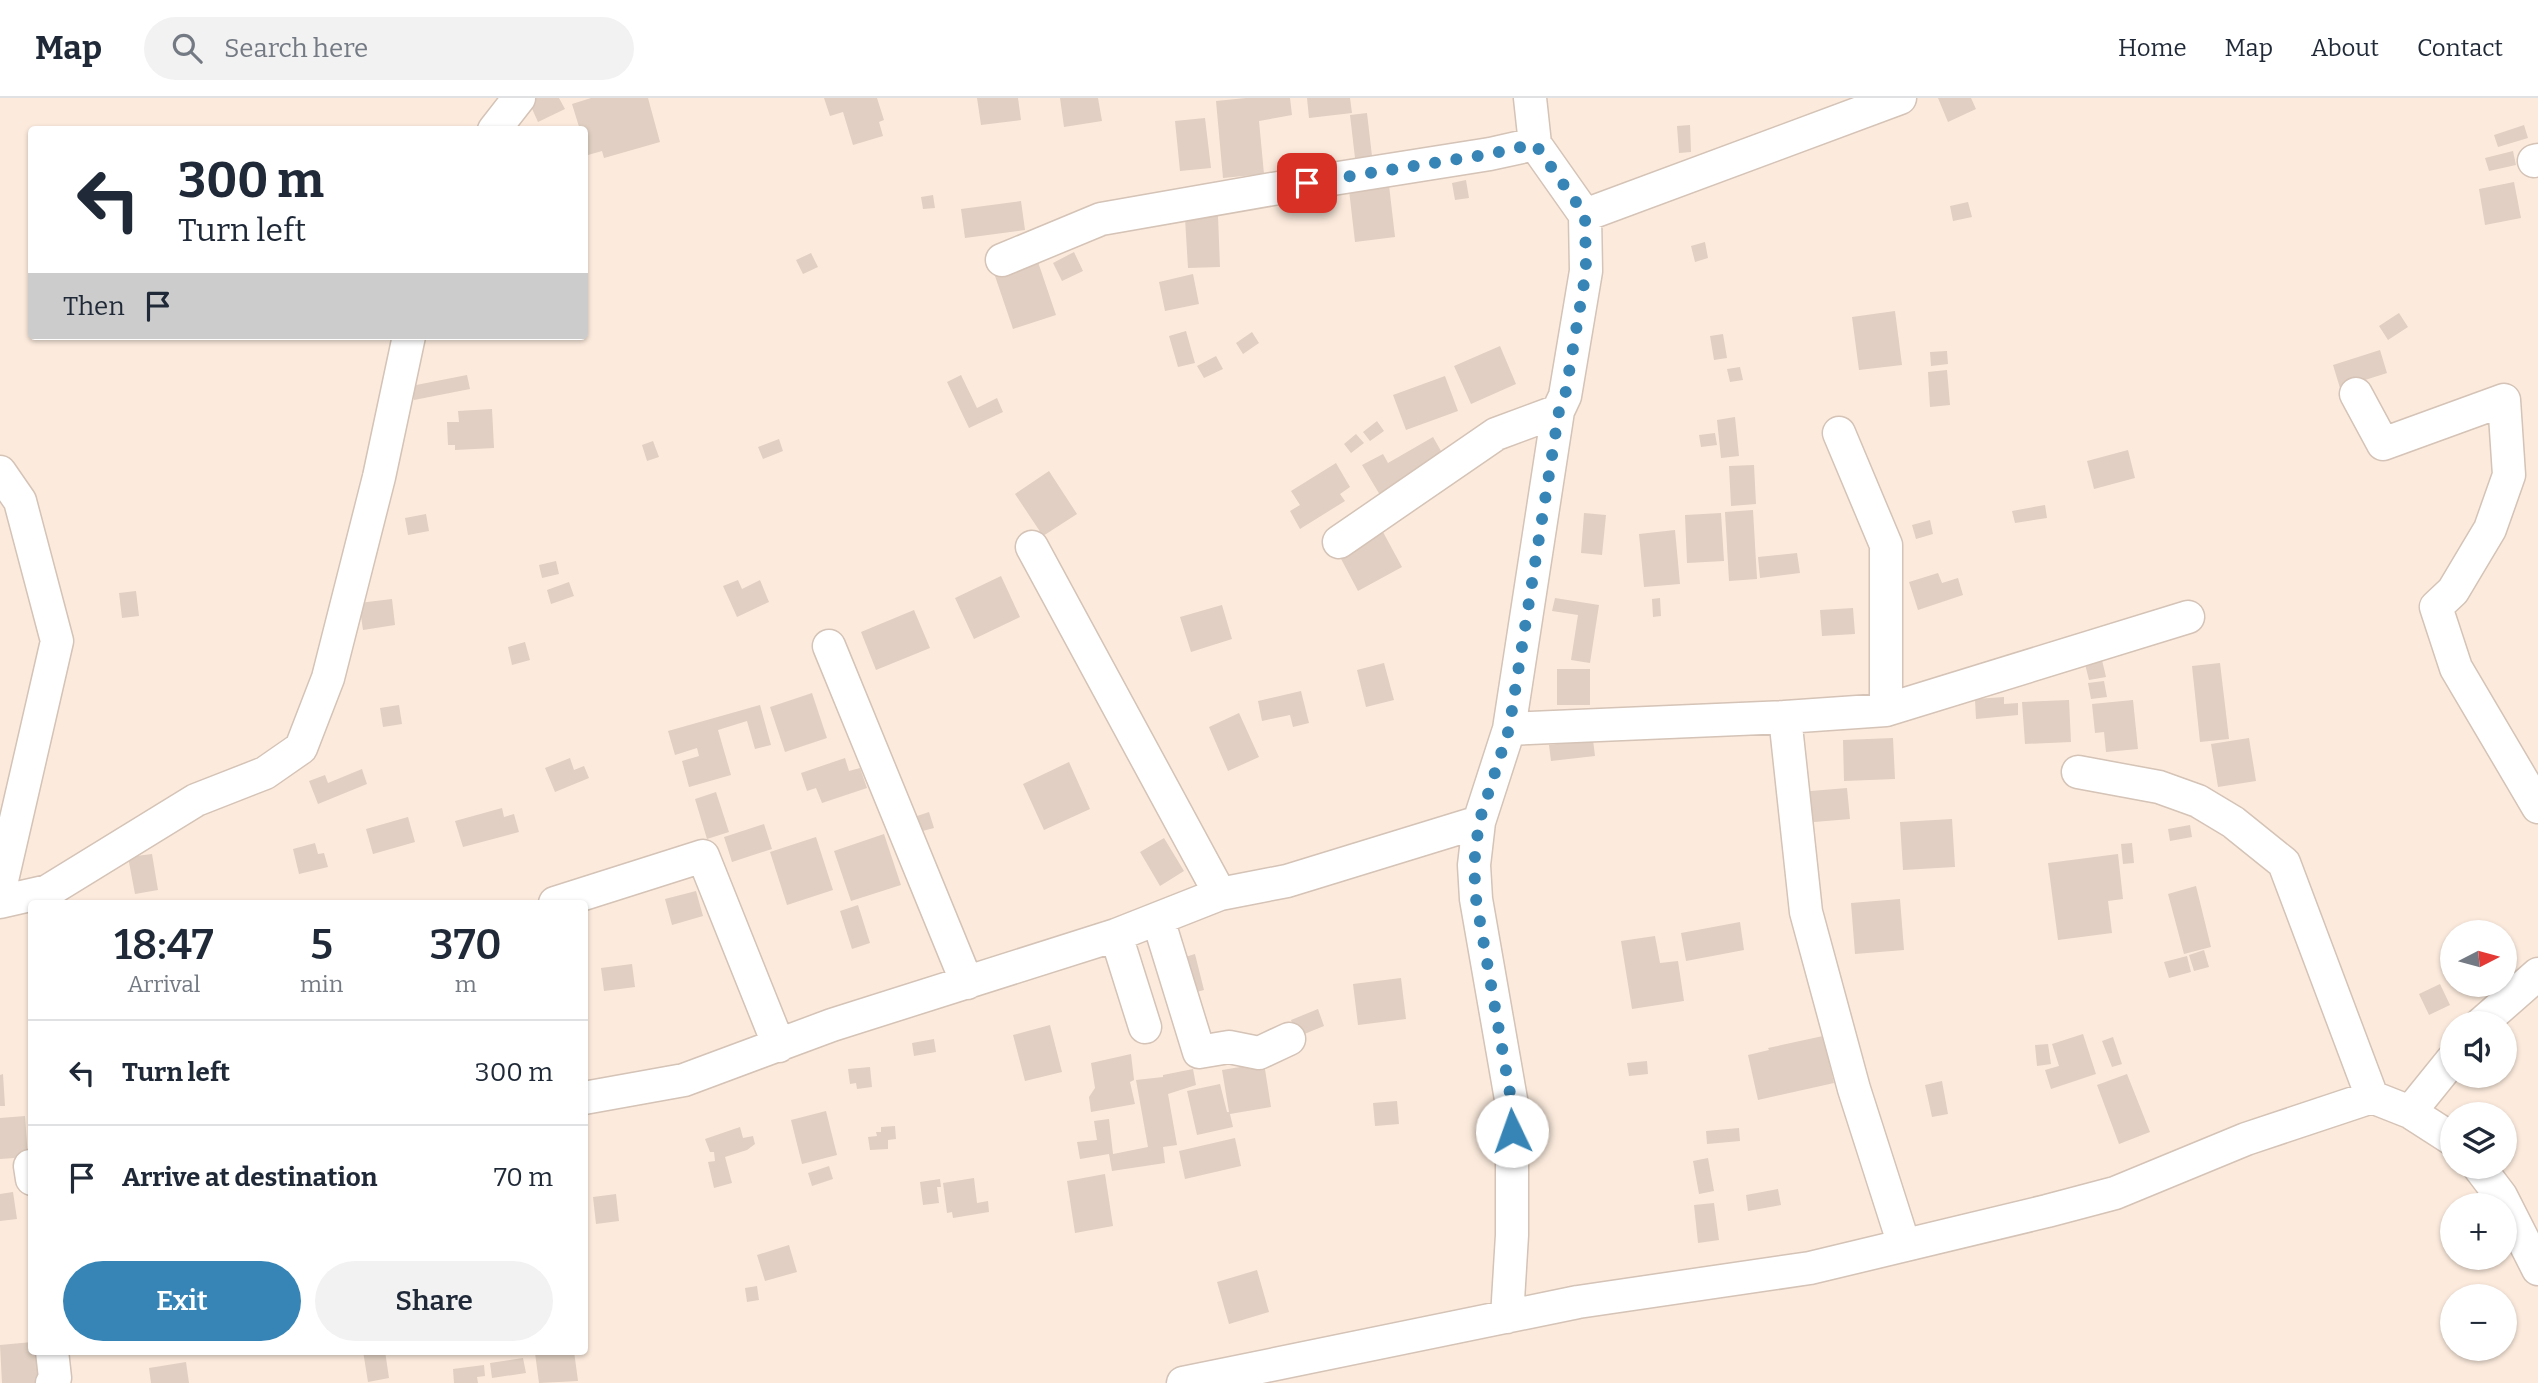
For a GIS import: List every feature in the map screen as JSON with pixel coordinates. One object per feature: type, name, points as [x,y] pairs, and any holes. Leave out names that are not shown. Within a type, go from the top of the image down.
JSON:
[{"type":"street","points":[[497,126],[519,98]]},
{"type":"street","points":[[1507,1317],[1512,1235],[1512,1105],[1476,899],[1474,865],[1479,822],[1509,729],[1559,411],[1565,396],[1586,271],[1585,215],[1535,144],[1530,98]]},
{"type":"street","points":[[1585,215],[1900,98]]},
{"type":"street","points":[[1002,260],[1101,219],[1490,154],[1535,144]]},
{"type":"street","points":[[0,902],[48,891],[196,800],[265,773],[301,748],[327,678],[379,477],[408,340]]},
{"type":"street","points":[[2356,394],[2383,444],[2504,400],[2509,475],[2490,529],[2453,591],[2436,607],[2456,667],[2538,807]]},
{"type":"street","points":[[1339,542],[1496,434],[1559,411]]},
{"type":"street","points":[[1839,433],[1886,545],[1886,710]]},
{"type":"street","points":[[0,472],[20,501],[57,641],[0,889]]},
{"type":"street","points":[[1032,547],[1220,894]]},
{"type":"street","points":[[1509,729],[1886,710],[2188,617]]},
{"type":"street","points":[[829,646],[967,983]]},
{"type":"street","points":[[1785,717],[1806,912],[1854,1089],[1904,1245]]},
{"type":"street","points":[[2078,772],[2160,786],[2198,801],[2233,822],[2284,863],[2372,1097]]},
{"type":"street","points":[[588,1097],[684,1080],[832,1026],[1116,935],[1220,894],[1287,881],[1479,822]]},
{"type":"street","points":[[564,900],[703,856],[779,1046]]},
{"type":"street","points":[[1158,919],[1199,1052],[1229,1046],[1259,1053],[1289,1039]]},
{"type":"street","points":[[1116,935],[1145,1027]]},
{"type":"street","points":[[2496,1011],[2538,974]]},
{"type":"street","points":[[2410,1112],[2440,1075]]},
{"type":"street","points":[[1184,1383],[1578,1302],[1810,1268],[2115,1193],[2246,1139],[2372,1097],[2410,1112],[2440,1131]]},
{"type":"street","points":[[2488,1179],[2501,1196],[2538,1269]]},
{"type":"street","points":[[52,1355],[55,1378],[52,1383]]},
{"type":"building","points":[[536,98],[559,98],[565,109],[538,122],[529,102]]},
{"type":"building","points":[[591,98],[648,98],[660,142],[604,158],[602,151],[588,155],[588,126],[579,126],[572,104]]},
{"type":"building","points":[[824,98],[877,98],[884,120],[879,122],[883,136],[853,145],[843,112],[830,116]]},
{"type":"building","points":[[977,98],[1018,98],[1021,120],[981,125]]},
{"type":"building","points":[[1060,98],[1098,98],[1102,121],[1064,127]]},
{"type":"building","points":[[1290,98],[1292,115],[1259,121],[1264,174],[1223,178],[1216,101]]},
{"type":"building","points":[[1307,98],[1350,98],[1352,113],[1309,118]]},
{"type":"building","points":[[1938,98],[1971,98],[1976,109],[1948,122]]},
{"type":"building","points":[[1367,113],[1372,156],[1355,158],[1350,115]]},
{"type":"building","points":[[1205,118],[1211,168],[1180,171],[1175,121]]},
{"type":"building","points":[[1690,125],[1691,152],[1679,153],[1677,126]]},
{"type":"building","points":[[2524,125],[2528,138],[2498,147],[2494,135]]},
{"type":"building","points":[[2513,151],[2516,165],[2489,171],[2485,158]]},
{"type":"building","points":[[1466,180],[1469,198],[1455,200],[1452,183]]},
{"type":"building","points":[[2514,182],[2521,218],[2485,225],[2479,189]]},
{"type":"building","points":[[1389,185],[1395,237],[1355,242],[1349,190]]},
{"type":"building","points":[[933,195],[935,208],[923,209],[921,197]]},
{"type":"building","points":[[1021,201],[1025,230],[965,238],[961,209]]},
{"type":"building","points":[[1968,202],[1972,217],[1953,221],[1950,206]]},
{"type":"building","points":[[1218,216],[1220,267],[1188,268],[1185,218]]},
{"type":"building","points":[[1705,242],[1708,258],[1695,262],[1691,246]]},
{"type":"building","points":[[1074,252],[1083,271],[1062,281],[1053,263]]},
{"type":"building","points":[[811,253],[818,267],[803,274],[796,260]]},
{"type":"building","points":[[1038,262],[1056,315],[1013,329],[995,276]]},
{"type":"building","points":[[1193,274],[1199,304],[1165,311],[1159,282]]},
{"type":"building","points":[[1895,311],[1902,365],[1859,370],[1852,317]]},
{"type":"building","points":[[2399,313],[2408,327],[2388,340],[2379,326]]},
{"type":"building","points":[[1186,331],[1195,363],[1178,367],[1169,336]]},
{"type":"building","points":[[1252,332],[1259,343],[1243,354],[1236,343]]},
{"type":"building","points":[[1723,334],[1727,358],[1714,360],[1710,336]]},
{"type":"building","points":[[1500,346],[1516,384],[1471,404],[1454,366]]},
{"type":"building","points":[[2380,350],[2387,373],[2340,388],[2333,365]]},
{"type":"building","points":[[1947,351],[1948,364],[1931,366],[1930,352]]},
{"type":"building","points":[[1216,356],[1223,369],[1204,378],[1197,366]]},
{"type":"building","points":[[1740,367],[1743,380],[1730,382],[1727,369]]},
{"type":"building","points":[[1947,370],[1950,405],[1930,407],[1928,372]]},
{"type":"building","points":[[467,375],[470,389],[414,400],[411,386]]},
{"type":"building","points":[[961,375],[977,408],[997,398],[1003,412],[969,428],[947,382]]},
{"type":"building","points":[[1445,376],[1458,411],[1406,430],[1393,395]]},
{"type":"building","points":[[492,409],[494,448],[455,450],[455,445],[448,445],[447,422],[459,422],[458,411]]},
{"type":"building","points":[[1735,417],[1739,456],[1721,458],[1717,420]]},
{"type":"building","points":[[1377,421],[1384,431],[1370,441],[1363,432]]},
{"type":"building","points":[[1715,433],[1717,445],[1701,447],[1699,435]]},
{"type":"building","points":[[1356,434],[1364,443],[1351,453],[1344,444]]},
{"type":"building","points":[[1433,437],[1445,458],[1380,495],[1362,465],[1383,454],[1388,463]]},
{"type":"building","points":[[779,439],[783,451],[763,459],[758,447]]},
{"type":"building","points":[[653,441],[659,457],[647,461],[642,445]]},
{"type":"building","points":[[2128,450],[2135,478],[2094,489],[2087,461]]},
{"type":"building","points":[[1336,463],[1350,487],[1340,494],[1345,501],[1300,529],[1290,511],[1300,505],[1291,491]]},
{"type":"building","points":[[1754,465],[1756,504],[1731,506],[1729,466]]},
{"type":"building","points":[[1049,471],[1077,514],[1043,536],[1015,494]]},
{"type":"building","points":[[2045,505],[2047,518],[2015,523],[2012,511]]},
{"type":"building","points":[[1753,510],[1757,579],[1729,581],[1725,512]]},
{"type":"building","points":[[1584,513],[1606,515],[1602,555],[1581,553]]},
{"type":"building","points":[[1721,513],[1724,561],[1687,563],[1685,515]]},
{"type":"building","points":[[426,514],[429,531],[408,535],[405,518]]},
{"type":"building","points":[[1930,520],[1933,534],[1916,539],[1912,525]]},
{"type":"building","points":[[1675,530],[1680,584],[1644,587],[1639,534]]},
{"type":"building","points":[[1383,532],[1402,567],[1358,591],[1339,555]]},
{"type":"building","points":[[1797,553],[1800,573],[1760,578],[1758,557]]},
{"type":"building","points":[[556,561],[559,574],[542,578],[539,565]]},
{"type":"building","points":[[1938,573],[1942,583],[1958,578],[1963,595],[1918,610],[1909,582]]},
{"type":"building","points":[[1001,576],[1020,617],[974,639],[955,598]]},
{"type":"building","points":[[738,580],[742,589],[760,580],[769,602],[737,617],[723,586]]},
{"type":"building","points":[[569,582],[574,596],[551,604],[547,590]]},
{"type":"building","points":[[136,591],[139,616],[122,618],[119,593]]},
{"type":"building","points":[[1555,598],[1599,605],[1590,663],[1571,660],[1578,615],[1552,611]]},
{"type":"building","points":[[1660,598],[1661,616],[1653,617],[1652,599]]},
{"type":"building","points":[[392,599],[395,625],[363,630],[359,603]]},
{"type":"building","points":[[1222,605],[1232,639],[1191,652],[1180,617]]},
{"type":"building","points":[[1853,608],[1855,634],[1822,636],[1820,610]]},
{"type":"building","points":[[914,610],[930,648],[876,670],[861,632]]},
{"type":"building","points":[[525,642],[530,660],[512,665],[508,647]]},
{"type":"building","points":[[2102,660],[2106,677],[2089,680],[2085,664]]},
{"type":"building","points":[[1384,663],[1394,700],[1366,707],[1357,670]]},
{"type":"building","points":[[2220,663],[2229,739],[2200,742],[2192,666]]},
{"type":"building","points":[[1557,669],[1590,669],[1590,705],[1557,705]]},
{"type":"building","points":[[2104,681],[2107,697],[2091,699],[2088,683]]},
{"type":"building","points":[[1301,691],[1309,723],[1293,727],[1290,715],[1262,721],[1258,701]]},
{"type":"building","points":[[812,693],[827,738],[785,752],[770,707]]},
{"type":"building","points":[[2004,697],[2004,704],[2018,703],[2018,715],[1976,719],[1975,699]]},
{"type":"building","points":[[2069,700],[2071,742],[2025,744],[2022,702]]},
{"type":"building","points":[[2133,700],[2138,749],[2106,752],[2104,732],[2095,733],[2092,704]]},
{"type":"building","points":[[399,705],[402,724],[383,727],[380,708]]},
{"type":"building","points":[[760,705],[771,745],[755,749],[747,721],[718,730],[731,775],[689,787],[682,761],[699,756],[697,748],[675,755],[668,731]]},
{"type":"building","points":[[1239,713],[1259,757],[1228,771],[1209,727]]},
{"type":"building","points":[[1893,738],[1895,779],[1844,781],[1843,740]]},
{"type":"building","points":[[2249,738],[2256,781],[2218,787],[2211,744]]},
{"type":"building","points":[[1593,740],[1595,756],[1551,761],[1549,745]]},
{"type":"building","points":[[570,758],[574,770],[584,766],[589,778],[555,792],[545,768]]},
{"type":"building","points":[[845,758],[849,771],[860,768],[867,788],[822,803],[816,788],[807,791],[801,773]]},
{"type":"building","points":[[1069,762],[1090,809],[1044,830],[1023,784]]},
{"type":"building","points":[[362,769],[367,784],[318,804],[309,781],[325,775],[328,783]]},
{"type":"building","points":[[1847,788],[1850,819],[1802,823],[1799,792]]},
{"type":"building","points":[[716,792],[729,832],[707,839],[695,799]]},
{"type":"building","points":[[502,808],[504,817],[514,814],[519,832],[463,847],[455,821]]},
{"type":"building","points":[[929,812],[934,828],[915,833],[911,818]]},
{"type":"building","points":[[408,817],[415,842],[373,854],[366,829]]},
{"type":"building","points":[[1952,819],[1955,867],[1903,870],[1900,822]]},
{"type":"building","points":[[764,824],[772,849],[732,862],[724,837]]},
{"type":"building","points":[[2190,825],[2192,837],[2170,841],[2168,829]]},
{"type":"building","points":[[884,834],[901,885],[851,901],[834,851]]},
{"type":"building","points":[[816,837],[833,890],[787,905],[770,852]]},
{"type":"building","points":[[1164,838],[1184,871],[1160,886],[1140,852]]},
{"type":"building","points":[[315,843],[318,854],[324,853],[328,867],[299,874],[293,849]]},
{"type":"building","points":[[2132,843],[2134,863],[2123,864],[2121,844]]},
{"type":"building","points":[[152,854],[158,890],[135,894],[128,857]]},
{"type":"building","points":[[2118,854],[2123,899],[2108,901],[2112,933],[2058,940],[2048,863]]},
{"type":"building","points":[[2196,886],[2211,947],[2184,954],[2168,894]]},
{"type":"building","points":[[696,891],[703,916],[672,925],[665,899]]},
{"type":"building","points":[[1900,899],[1904,950],[1855,954],[1851,903]]},
{"type":"building","points":[[858,905],[870,943],[852,949],[840,911]]},
{"type":"building","points":[[1740,922],[1744,950],[1686,961],[1681,933]]},
{"type":"building","points":[[1655,936],[1660,963],[1678,961],[1684,1001],[1632,1009],[1621,941]]},
{"type":"building","points":[[2204,950],[2209,967],[2194,971],[2189,955]]},
{"type":"building","points":[[1195,954],[1204,990],[1185,995],[1175,960]]},
{"type":"building","points":[[2187,956],[2191,972],[2169,978],[2164,962]]},
{"type":"building","points":[[632,964],[635,987],[604,991],[601,968]]},
{"type":"building","points":[[1401,978],[1406,1019],[1358,1025],[1353,984]]},
{"type":"building","points":[[2440,984],[2440,998],[2447,998],[2450,1005],[2429,1015],[2419,994]]},
{"type":"building","points":[[1318,1009],[1324,1026],[1297,1037],[1291,1020]]},
{"type":"building","points":[[1050,1025],[1062,1072],[1025,1081],[1013,1035]]},
{"type":"building","points":[[2083,1034],[2096,1074],[2051,1089],[2045,1070],[2059,1066],[2052,1044]]},
{"type":"building","points":[[1823,1036],[1834,1083],[1758,1100],[1748,1055]]},
{"type":"building","points":[[2113,1037],[2122,1064],[2112,1067],[2102,1041]]},
{"type":"building","points":[[934,1039],[936,1052],[914,1056],[912,1043]]},
{"type":"building","points":[[2048,1044],[2051,1064],[2037,1066],[2035,1045]]},
{"type":"building","points":[[1131,1054],[1134,1080],[1130,1082],[1135,1104],[1091,1112],[1089,1097],[1095,1088],[1091,1063]]},
{"type":"building","points":[[1647,1061],[1648,1074],[1629,1076],[1627,1063]]},
{"type":"building","points":[[1264,1063],[1271,1107],[1230,1114],[1233,1127],[1197,1135],[1187,1091],[1220,1084],[1229,1112],[1222,1070]]},
{"type":"building","points":[[870,1067],[872,1087],[857,1089],[856,1083],[850,1084],[848,1069]]},
{"type":"building","points":[[1193,1069],[1196,1085],[1168,1094],[1177,1145],[1163,1147],[1165,1163],[1112,1171],[1109,1154],[1080,1159],[1077,1142],[1097,1140],[1094,1121],[1109,1119],[1113,1154],[1148,1147],[1136,1080],[1163,1077]]},
{"type":"building","points":[[3,1074],[5,1106],[0,1106],[0,1075]]},
{"type":"building","points":[[2127,1074],[2150,1132],[2119,1144],[2097,1085]]},
{"type":"building","points":[[1942,1081],[1948,1114],[1932,1117],[1925,1085]]},
{"type":"building","points":[[1397,1101],[1399,1124],[1375,1126],[1373,1103]]},
{"type":"building","points":[[826,1111],[837,1155],[802,1164],[791,1120]]},
{"type":"building","points":[[25,1116],[28,1157],[0,1159],[0,1118]]},
{"type":"building","points":[[895,1126],[896,1139],[888,1140],[888,1149],[870,1150],[868,1137],[877,1136],[876,1132],[881,1132],[881,1127]]},
{"type":"building","points":[[740,1127],[743,1138],[753,1136],[755,1144],[747,1150],[725,1157],[732,1183],[714,1188],[708,1162],[715,1161],[714,1152],[710,1152],[705,1139]]},
{"type":"building","points":[[1739,1128],[1740,1141],[1707,1144],[1706,1131]]},
{"type":"building","points":[[1235,1138],[1241,1166],[1185,1179],[1179,1151]]},
{"type":"building","points":[[1708,1158],[1714,1191],[1699,1194],[1693,1161]]},
{"type":"building","points":[[829,1166],[833,1179],[812,1186],[808,1173]]},
{"type":"building","points":[[1105,1174],[1113,1226],[1075,1233],[1067,1181]]},
{"type":"building","points":[[974,1178],[977,1203],[988,1201],[989,1212],[953,1218],[952,1212],[947,1213],[943,1183]]},
{"type":"building","points":[[940,1179],[941,1187],[937,1187],[939,1203],[923,1205],[920,1182]]},
{"type":"building","points":[[1778,1189],[1781,1205],[1748,1211],[1746,1195]]},
{"type":"building","points":[[13,1192],[17,1219],[0,1221],[0,1194]]},
{"type":"building","points":[[616,1194],[619,1221],[596,1224],[593,1197]]},
{"type":"building","points":[[1714,1203],[1719,1240],[1698,1243],[1694,1205]]},
{"type":"building","points":[[789,1245],[797,1272],[765,1281],[757,1255]]},
{"type":"building","points":[[1257,1270],[1269,1312],[1229,1324],[1217,1282]]},
{"type":"building","points":[[757,1286],[759,1300],[747,1302],[745,1288]]},
{"type":"building","points":[[28,1342],[28,1355],[37,1355],[40,1383],[2,1383],[0,1345]]},
{"type":"building","points":[[364,1355],[386,1355],[389,1378],[368,1382]]},
{"type":"building","points":[[535,1355],[575,1355],[578,1381],[539,1383]]},
{"type":"building","points":[[523,1358],[526,1373],[492,1378],[490,1363]]},
{"type":"building","points":[[186,1362],[189,1383],[151,1383],[149,1368]]},
{"type":"building","points":[[484,1365],[485,1376],[477,1377],[478,1383],[454,1383],[453,1369]]},
{"type":"route","points":[[1307,183],[1490,154],[1535,144],[1585,215],[1586,271],[1565,396],[1559,411],[1509,729],[1479,822],[1474,865],[1476,899],[1512,1105],[1512,1131]]}]
